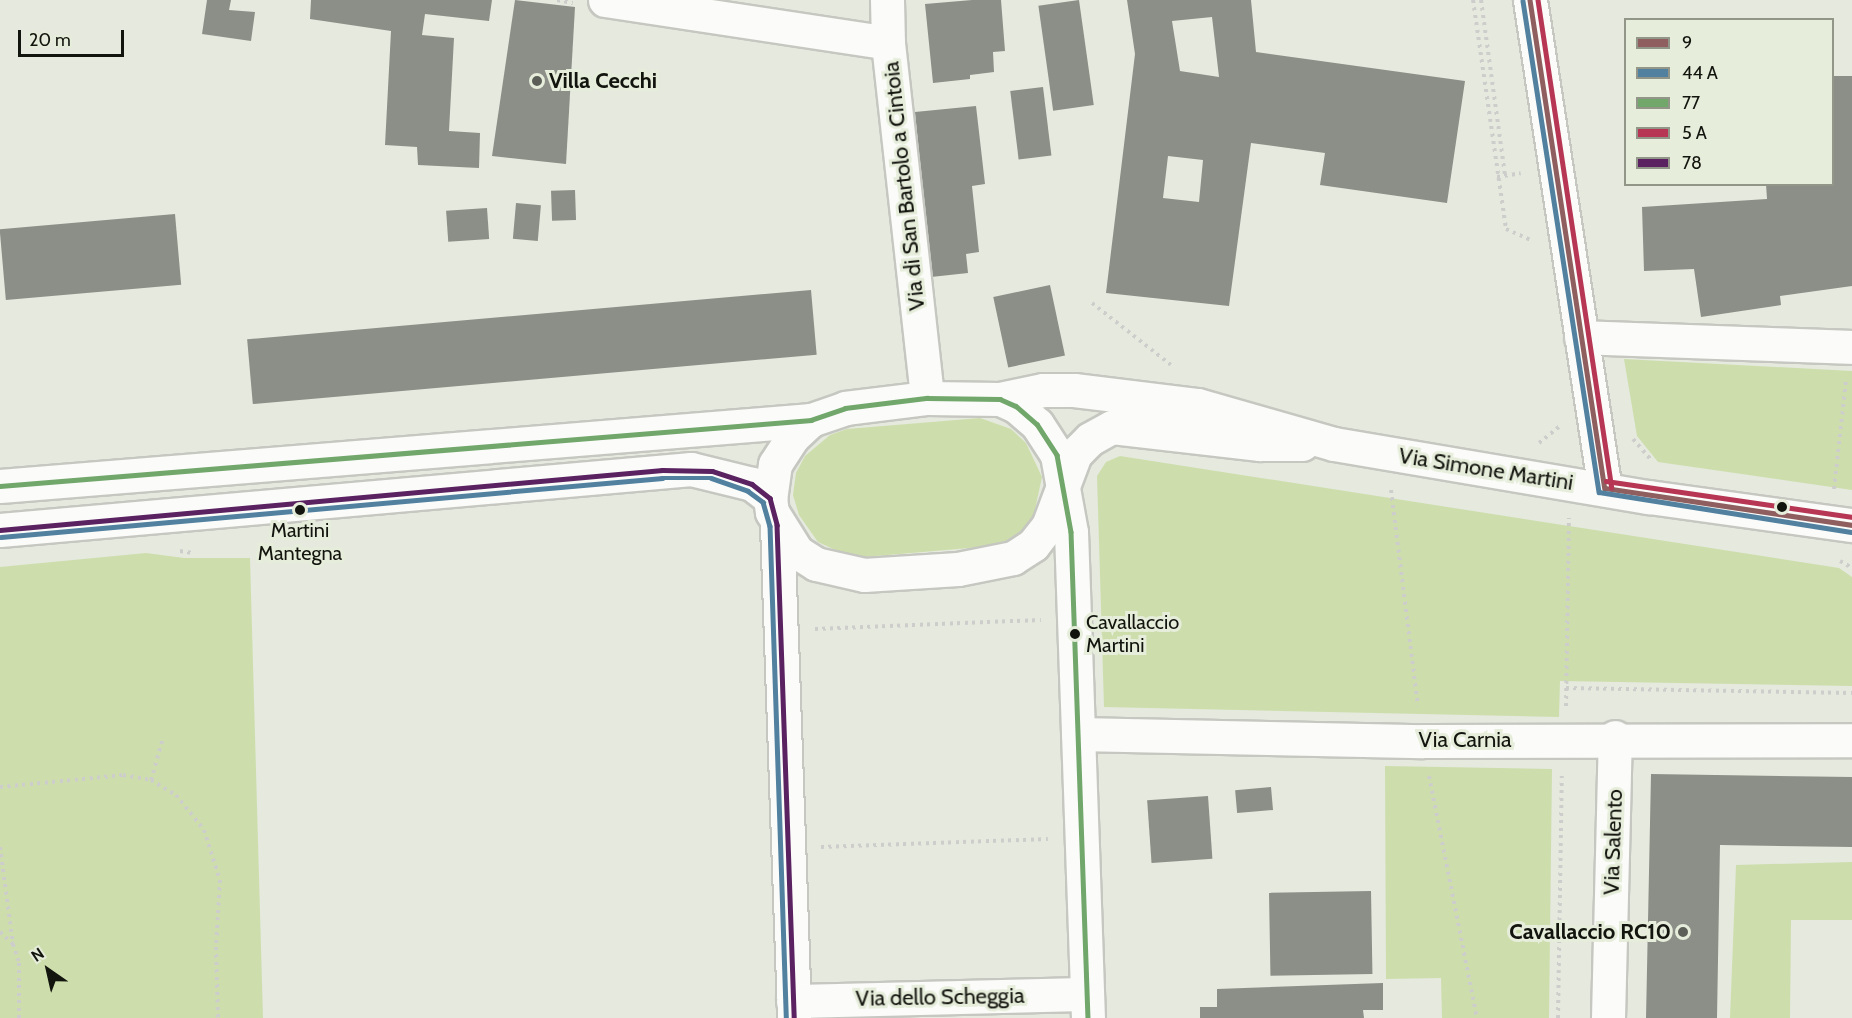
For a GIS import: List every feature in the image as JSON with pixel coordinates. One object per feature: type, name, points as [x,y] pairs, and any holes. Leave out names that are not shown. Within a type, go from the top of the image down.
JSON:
[{"type":"street","points":[[887,0],[888,43]]},
{"type":"street","points":[[1530,0],[1605,488]]},
{"type":"street","name":"Via di San Bartolo a Cintoia","points":[[592,2],[888,43],[927,398]]},
{"type":"street","points":[[1581,337],[1850,359]]},
{"type":"street","name":"Via Simone Martini","points":[[0,486],[811,420],[845,408],[927,398],[1000,399],[1043,390],[1129,395],[1198,405],[1334,444],[1840,523]]},
{"type":"street","name":"Via Simone Martini","points":[[1000,399],[1028,414],[1045,434],[1057,455],[1063,483]]},
{"type":"street","name":"Via Simone Martini","points":[[773,512],[771,476],[781,453],[811,420]]},
{"type":"street","name":"Via Simone Martini","points":[[0,530],[691,469],[752,484],[773,512],[797,552],[816,564],[846,573],[880,574],[994,565],[1013,558],[1041,536],[1082,445],[1102,431],[1120,426],[1260,444],[1334,444]]},
{"type":"street","points":[[1063,483],[1071,532],[1077,618],[1078,734],[1088,1006]]},
{"type":"street","points":[[773,512],[794,1010]]},
{"type":"street","name":"Via Carnia","points":[[1078,734],[1564,753],[1615,738],[1852,740]]},
{"type":"street","name":"Via Salento","points":[[1608,1018],[1615,738]]},
{"type":"street","name":"Via dello Scheggia","points":[[794,1010],[1088,1006]]},
{"type":"path","points":[[557,0],[592,2]]},
{"type":"path","points":[[1473,0],[1506,230],[1533,241],[1535,252]]},
{"type":"path","points":[[1481,0],[1505,176]]},
{"type":"path","points":[[1840,523],[1850,359]]},
{"type":"path","points":[[1538,444],[1559,429]]},
{"type":"path","points":[[1379,488],[1402,491]]},
{"type":"path","points":[[1558,1018],[1569,514]]},
{"type":"path","points":[[812,629],[1054,620]]},
{"type":"path","points":[[1566,688],[1852,693]]},
{"type":"path","points":[[151,780],[163,738]]},
{"type":"path","points":[[0,787],[123,775],[151,780],[176,795],[204,830],[220,880],[216,947],[218,1018]]},
{"type":"path","points":[[814,847],[1052,839]]},
{"type":"path","points":[[0,847],[13,944],[19,963],[19,1018]]},
{"type":"path","points":[[0,932],[13,944]]},
{"type":"green space","points":[[1624,359],[1852,371],[1852,490],[1658,462],[1637,436]]},
{"type":"green space","points":[[980,418],[1011,429],[1026,443],[1042,477],[1034,514],[1021,531],[1004,542],[981,547],[853,558],[818,542],[799,515],[793,495],[796,473],[805,456],[830,435],[847,429]]},
{"type":"green space","points":[[1120,456],[1839,568],[1852,577],[1852,686],[1560,681],[1559,717],[1104,707],[1097,476],[1106,462]]},
{"type":"green space","points":[[146,553],[184,558],[250,558],[263,1018],[0,1018],[0,567]]},
{"type":"green space","points":[[1385,766],[1552,769],[1549,1018],[1442,1018],[1441,978],[1386,979]]},
{"type":"green space","points":[[1852,862],[1852,920],[1791,920],[1790,1018],[1730,1018],[1736,865]]},
{"type":"building","points":[[207,0],[231,0],[229,10],[255,12],[251,41],[202,34]]},
{"type":"building","points":[[311,0],[492,0],[489,21],[425,14],[422,35],[454,38],[449,131],[480,133],[479,168],[418,165],[417,147],[385,145],[391,31],[310,19]]},
{"type":"building","name":"Villa Cecchi","points":[[515,0],[575,7],[566,164],[492,156]]},
{"type":"building","points":[[1001,0],[1005,51],[993,52],[994,72],[970,75],[970,79],[933,83],[925,4]]},
{"type":"building","points":[[1079,0],[1094,105],[1053,111],[1038,6]]},
{"type":"building","points":[[1127,0],[1251,0],[1256,52],[1465,81],[1447,203],[1320,185],[1325,153],[1251,143],[1229,306],[1106,293],[1135,54]],"holes":[[[1212,17],[1219,77],[1180,71],[1172,21]],[[1168,156],[1203,160],[1199,202],[1163,198]]]},
{"type":"building","points":[[1834,76],[1852,76],[1852,286],[1780,296],[1781,305],[1701,317],[1694,269],[1644,271],[1642,207],[1767,199],[1766,186],[1834,186]]},
{"type":"building","points":[[1043,87],[1051,155],[1019,160],[1010,91]]},
{"type":"building","points":[[976,106],[985,184],[972,186],[979,252],[966,254],[968,273],[931,277],[915,112]]},
{"type":"building","points":[[575,190],[576,220],[552,221],[551,191]]},
{"type":"building","points":[[516,203],[541,205],[538,241],[513,239]]},
{"type":"building","points":[[487,208],[489,239],[448,242],[446,211]]},
{"type":"building","points":[[175,214],[181,285],[6,300],[0,229]]},
{"type":"building","points":[[1050,285],[1065,355],[1008,367],[993,297]]},
{"type":"building","points":[[811,290],[817,355],[253,404],[247,339]]},
{"type":"building","name":"Cavallaccio RC10","points":[[1651,774],[1852,777],[1852,847],[1720,845],[1717,1018],[1646,1018]]},
{"type":"building","points":[[1271,787],[1273,810],[1237,813],[1235,790]]},
{"type":"building","points":[[1208,796],[1212,859],[1152,863],[1147,800]]},
{"type":"building","points":[[1371,891],[1372,974],[1270,976],[1269,893]]},
{"type":"building","points":[[1383,983],[1383,1010],[1363,1010],[1364,1018],[1200,1018],[1200,1007],[1217,1007],[1217,989]]},
{"type":"transit line","name":"9","points":[[1530,0],[1605,488]]},
{"type":"transit line","points":[[1538,0],[1612,487]]},
{"type":"transit line","points":[[1523,1],[1599,492],[1851,532]]},
{"type":"transit line","name":"77","points":[[0,486],[811,420],[845,408],[927,398],[1000,399],[1016,406],[1037,424],[1057,455],[1071,532],[1088,1018]]},
{"type":"transit line","name":"78","points":[[0,530],[662,470],[712,471],[752,484],[770,498],[777,525],[794,1018]]},
{"type":"transit line","points":[[1,537],[662,478],[711,478],[748,491],[763,502],[770,526],[786,1018]]},
{"type":"transit line","points":[[1606,481],[1852,517]]},
{"type":"transit line","name":"9","points":[[1605,488],[1852,525]]},
{"type":"place","name":"Villa Cecchi","points":[[537,81]]},
{"type":"place","name":"Martini Mantegna","points":[[300,510]]},
{"type":"place","name":"Cavallaccio Martini","points":[[1075,634]]},
{"type":"place","name":"Cavallaccio RC10","points":[[1683,932]]}]
